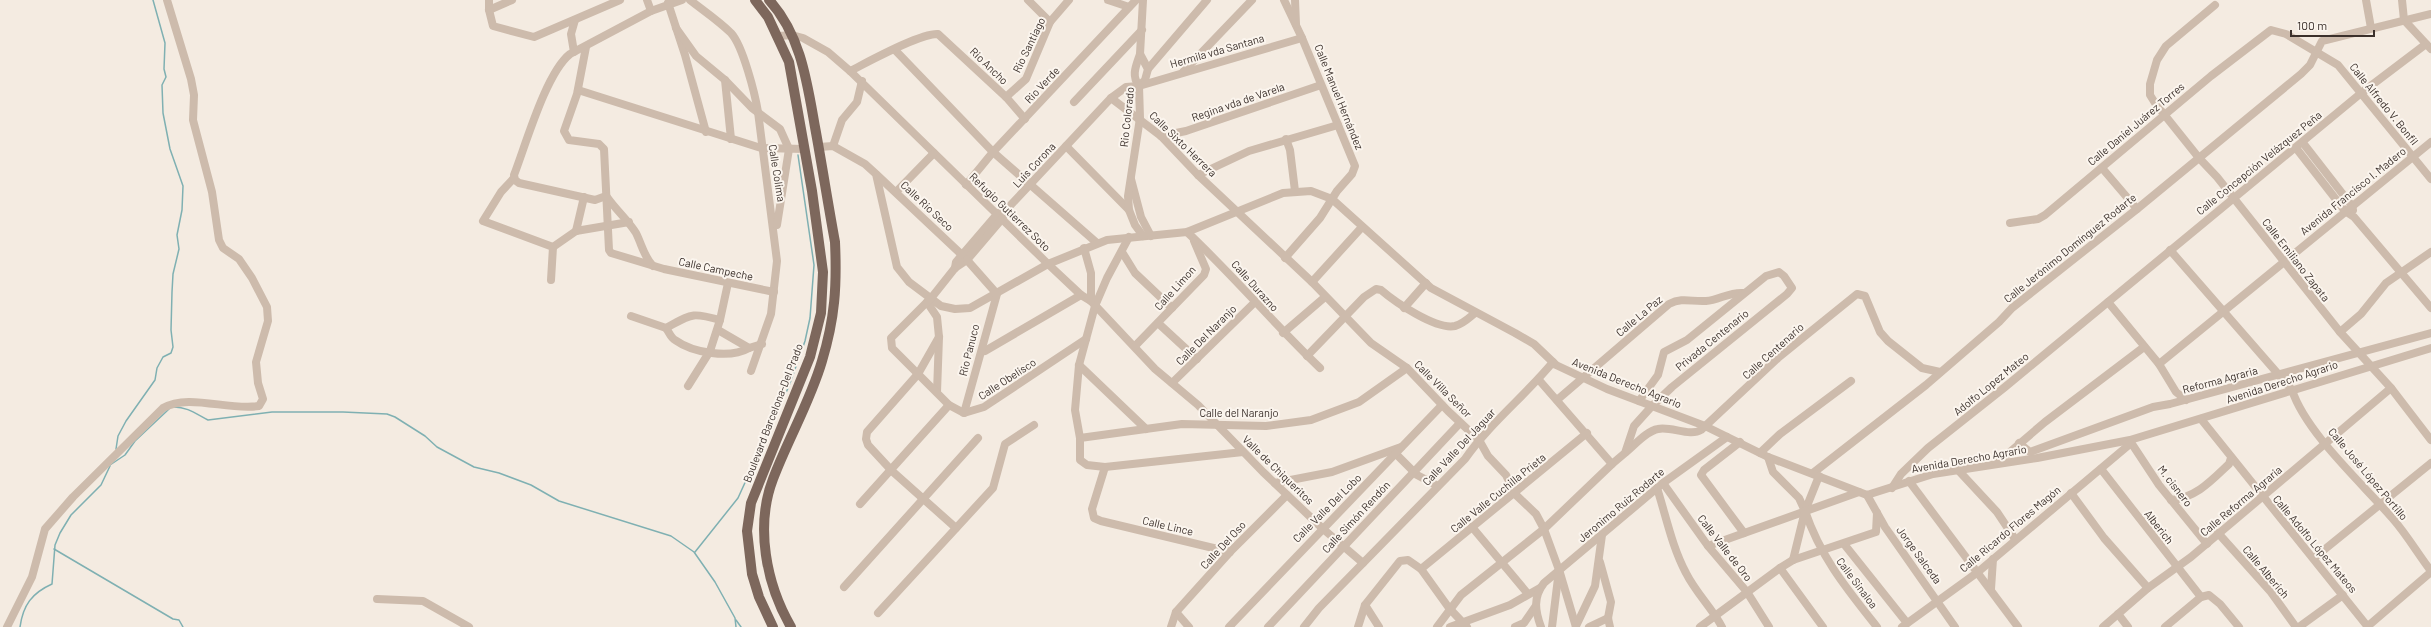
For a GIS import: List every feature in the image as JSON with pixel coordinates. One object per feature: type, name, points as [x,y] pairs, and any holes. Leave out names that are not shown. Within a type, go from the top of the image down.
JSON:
[{"type":"main road","name":"Boulevard Barcelona-Del Prado","points":[[755,0],[768,17],[779,36],[789,62],[823,272],[821,313],[807,363],[751,503],[748,531],[752,574],[759,597],[773,627]]},
{"type":"main road","points":[[769,0],[779,11],[792,35],[807,80],[835,242],[836,293],[833,314],[822,361],[773,479],[764,519],[768,566],[776,594],[791,627]]},
{"type":"main road","points":[[821,313],[833,314]]},
{"type":"street","points":[[7,627],[32,577],[45,529],[73,497],[163,408],[180,401],[244,408],[259,406],[263,400],[258,383],[256,362],[268,321],[267,307],[240,259],[224,248],[219,240],[212,192],[193,120],[194,95],[167,0]]},
{"type":"street","points":[[489,0],[491,25],[534,37],[620,0]]},
{"type":"street","points":[[489,10],[512,0]]},
{"type":"street","points":[[647,0],[651,11]]},
{"type":"street","points":[[553,247],[483,220],[501,192],[514,178],[551,79],[562,60],[574,52],[651,11],[668,3],[682,0]]},
{"type":"street","name":"Calle Colima","points":[[690,0],[732,34],[738,44],[755,96],[758,112],[761,148],[775,237],[777,261],[771,314],[762,344],[751,371]]},
{"type":"street","points":[[1028,0],[1050,22]]},
{"type":"street","name":"Rio Santiago","points":[[1006,97],[1026,79],[1050,22],[1069,0]]},
{"type":"street","points":[[1108,0],[1129,7]]},
{"type":"street","name":"Rio Verde","points":[[966,185],[993,152],[1136,0]]},
{"type":"street","points":[[1139,86],[1134,79],[1134,74],[1140,54],[1144,0]]},
{"type":"street","points":[[1182,73],[1252,0]]},
{"type":"street","name":"Calle Manuel Hernández","points":[[1284,0],[1302,38],[1355,166],[1352,174],[1332,199]]},
{"type":"street","points":[[1295,0],[1296,25]]},
{"type":"street","points":[[2366,0],[2371,28]]},
{"type":"street","points":[[2402,0],[2404,20],[2429,46]]},
{"type":"street","points":[[1140,54],[1148,69],[1204,1]]},
{"type":"street","points":[[668,3],[706,132]]},
{"type":"street","name":"Calle Emiliano Zapata","points":[[2215,5],[2166,46],[2157,60],[2149,90],[2152,99],[2164,116],[2217,177],[2282,262],[2358,353],[2391,388],[2431,440]]},
{"type":"street","name":"Calle Jerónimo Domínguez Rodarte","points":[[1816,474],[1940,372],[1999,322],[2012,308],[2138,209],[2301,74],[2310,65],[2319,44],[2326,38],[2431,14]]},
{"type":"street","points":[[574,52],[571,34],[575,20]]},
{"type":"street","points":[[676,28],[696,56],[725,80],[758,112],[780,129],[789,149],[775,237]]},
{"type":"street","points":[[1074,102],[1142,30]]},
{"type":"street","name":"Calle Alfredo V. Bonfil","points":[[2271,30],[2286,34],[2317,51],[2338,65],[2360,94],[2431,179]]},
{"type":"street","name":"Calle Daniel Juárez Torres","points":[[2010,222],[2038,219],[2045,215],[2211,76],[2271,30]]},
{"type":"street","name":"Rio Ancho","points":[[895,50],[935,34],[942,36],[1006,97],[1025,119]]},
{"type":"street","name":"Refugio Gutierrez Soto","points":[[779,36],[792,35],[803,38],[828,52],[862,81],[966,185],[1081,295],[1093,304],[1135,346],[1155,369],[1216,423]]},
{"type":"street","name":"Hermila vda Santana","points":[[1139,86],[1302,38]]},
{"type":"street","points":[[586,46],[578,90],[564,131],[569,140],[603,146],[608,224]]},
{"type":"street","name":"Calle Concepción Velázquez Peña","points":[[2108,302],[2170,250],[2234,200],[2360,94],[2429,46]]},
{"type":"street","points":[[850,71],[895,50],[993,152],[1096,243]]},
{"type":"street","name":"Rio Colorado","points":[[1147,236],[1135,225],[1129,210],[1128,196],[1140,118],[1139,86],[1145,80],[1148,69]]},
{"type":"street","points":[[725,80],[731,139]]},
{"type":"street","points":[[833,146],[842,120],[857,102],[862,81]]},
{"type":"street","name":"Regina vda de Varela","points":[[1161,136],[1186,131],[1321,84]]},
{"type":"street","name":"Luis Corona","points":[[918,374],[892,348],[890,342],[891,338],[930,299],[1000,216],[1112,98],[1126,87],[1139,86]]},
{"type":"street","points":[[578,90],[706,132],[761,148],[804,149]]},
{"type":"street","name":"Calle Sixto Herrera","points":[[1112,98],[1140,118],[1161,136],[1198,175],[1236,210]]},
{"type":"street","points":[[1198,175],[1249,151],[1338,125]]},
{"type":"street","points":[[1286,139],[1290,150],[1295,191]]},
{"type":"street","name":"Avenida Francisco I. Madero","points":[[2159,364],[2224,309],[2431,142]]},
{"type":"street","points":[[2300,145],[2349,208],[2354,217],[2431,308]]},
{"type":"street","points":[[819,147],[833,146],[865,164],[876,174]]},
{"type":"street","points":[[1066,146],[1129,210]]},
{"type":"street","points":[[896,192],[934,154]]},
{"type":"street","points":[[2102,168],[2138,209]]},
{"type":"street","name":"Avenida Derecho Agrario","points":[[876,174],[897,267],[909,282],[930,299],[940,306],[955,309],[970,308],[1048,264],[1096,243],[1129,237],[1189,234],[1236,210],[1283,192],[1311,191],[1332,199],[1426,283],[1444,296],[1534,344],[1553,362],[1583,379],[1706,426],[1764,455],[1867,495],[1892,488],[1909,481],[1958,470],[2130,442],[2292,390],[2431,348]]},
{"type":"street","name":"Calle Rio Seco","points":[[876,174],[965,258],[997,294]]},
{"type":"street","points":[[514,178],[519,183],[595,200],[606,196]]},
{"type":"street","points":[[1130,178],[1136,194],[1147,236]]},
{"type":"street","points":[[606,196],[628,222],[636,234],[647,260],[653,266]]},
{"type":"street","points":[[576,231],[584,197]]},
{"type":"street","points":[[1285,258],[1320,218],[1332,199]]},
{"type":"street","name":"Calle Villa Señor","points":[[1236,210],[1312,282],[1371,343],[1407,368],[1442,405],[1479,440],[1488,456],[1506,475],[1515,494],[1536,514],[1544,529],[1559,570],[1552,627]]},
{"type":"street","points":[[553,247],[576,231],[608,224],[628,222]]},
{"type":"street","name":"Calle Campeche","points":[[608,224],[611,253],[653,266],[774,292]]},
{"type":"street","points":[[1312,282],[1362,227]]},
{"type":"street","name":"Calle Durazno","points":[[1189,234],[1283,333],[1320,368]]},
{"type":"street","name":"Calle Limon","points":[[1135,346],[1204,275],[1206,268],[1189,234]]},
{"type":"street","points":[[1093,304],[1129,237]]},
{"type":"street","points":[[551,280],[553,247]]},
{"type":"street","points":[[1084,248],[1092,273],[1093,304],[1079,365],[1075,410],[1080,438],[1080,460],[1082,463],[1105,467],[1221,456],[1243,452]]},
{"type":"street","points":[[2170,250],[2224,309],[2280,376]]},
{"type":"street","points":[[1122,252],[1136,273],[1172,308]]},
{"type":"street","points":[[2340,332],[2361,314],[2386,283],[2431,252]]},
{"type":"street","name":"Privada Centenario","points":[[1625,453],[1634,426],[1652,406],[1672,387],[1787,294],[1792,288],[1784,276],[1779,272],[1766,276],[1743,293]]},
{"type":"street","points":[[688,386],[710,351],[718,330],[728,283]]},
{"type":"street","points":[[1404,308],[1426,283]]},
{"type":"street","points":[[1307,356],[1364,297],[1376,289],[1381,290],[1404,308],[1450,326],[1460,324],[1475,313]]},
{"type":"street","name":"Calle La Paz","points":[[1557,400],[1669,304],[1678,300],[1707,301],[1730,293],[1743,293]]},
{"type":"street","points":[[1639,401],[1658,375],[1664,352],[1687,340],[1743,293]]},
{"type":"street","name":"Rio Panuco","points":[[964,413],[988,318],[997,294]]},
{"type":"street","name":"Calle Centenario","points":[[1706,426],[1778,358],[1858,294],[1865,296],[1880,332],[1888,341],[1922,368],[1940,372]]},
{"type":"street","points":[[985,351],[1081,295]]},
{"type":"street","points":[[1283,333],[1325,297]]},
{"type":"street","points":[[930,299],[937,317],[939,337],[937,392]]},
{"type":"street","name":"Calle Del Naranjo","points":[[1172,383],[1255,302]]},
{"type":"street","points":[[2108,302],[2159,364],[2176,392],[2186,400]]},
{"type":"street","name":"Adolfo Lopez Mateo","points":[[1892,488],[1901,474],[1928,448],[2108,302]]},
{"type":"street","points":[[666,328],[690,315],[700,314],[720,320]]},
{"type":"street","points":[[631,316],[666,328],[673,339],[689,348],[723,354],[736,353],[762,344]]},
{"type":"street","points":[[967,400],[974,394],[985,351],[988,318]]},
{"type":"street","points":[[1158,323],[1197,360]]},
{"type":"street","points":[[718,330],[749,348]]},
{"type":"street","name":"Reforma Agraria","points":[[2030,452],[2144,409],[2280,376],[2431,333]]},
{"type":"street","points":[[939,337],[918,374],[867,432],[866,439],[868,445],[892,470],[956,528]]},
{"type":"street","name":"Calle Obelisco","points":[[964,413],[984,407],[1086,339]]},
{"type":"street","points":[[1997,463],[2019,443],[2144,347]]},
{"type":"street","name":"Calle Valle Del Jaguar","points":[[1363,563],[1465,459],[1479,440],[1539,380],[1553,362]]},
{"type":"street","points":[[1079,365],[1146,429]]},
{"type":"street","name":"Calle del Naranjo","points":[[1080,438],[1182,424],[1216,423],[1266,426],[1322,417],[1359,402],[1407,368]]},
{"type":"street","points":[[918,374],[949,405],[964,413]]},
{"type":"street","name":"Calle José López Portillo","points":[[2280,376],[2292,390],[2296,403],[2326,443],[2394,520],[2431,572]]},
{"type":"street","points":[[1539,380],[1587,433],[1612,464]]},
{"type":"street","points":[[1764,455],[1780,434],[1851,381]]},
{"type":"street","name":"Calle Reforma Agraria","points":[[2103,627],[2148,588],[2177,568],[2207,544],[2218,533],[2391,388]]},
{"type":"street","points":[[860,504],[949,405]]},
{"type":"street","name":"Calle Valle Del Lobo","points":[[1229,627],[1322,528],[1396,454],[1442,405]]},
{"type":"street","name":"Calle Adolfo López Mateos","points":[[2201,419],[2262,497],[2314,558],[2368,627]]},
{"type":"street","name":"Valle de Chiqueritos","points":[[1216,423],[1287,495],[1343,547],[1363,563]]},
{"type":"street","name":"Calle Simón Rendón","points":[[1268,627],[1460,423]]},
{"type":"street","points":[[878,613],[993,488],[1005,444],[1034,425]]},
{"type":"street","points":[[1437,627],[1449,608],[1461,595],[1544,529],[1612,464],[1651,431],[1658,429],[1698,432],[1706,426]]},
{"type":"street","name":"Calle Valle Cuchilla Prieta","points":[[1421,568],[1515,494],[1587,433]]},
{"type":"street","name":"Jeronimo Ruiz Rodarte","points":[[1535,607],[1536,597],[1540,588],[1559,570],[1660,485],[1727,437]]},
{"type":"street","points":[[844,587],[978,438]]},
{"type":"street","points":[[1740,442],[1704,470],[1702,475],[1744,533]]},
{"type":"street","name":"Calle Ricardo Flores Magón","points":[[1905,625],[1978,572],[2015,539],[2101,469],[2130,442]]},
{"type":"street","name":"M. cisnero","points":[[2130,442],[2171,500],[2207,544]]},
{"type":"street","points":[[2019,443],[2037,458]]},
{"type":"street","points":[[1275,483],[1332,472],[1401,447]]},
{"type":"street","points":[[1396,454],[1424,481],[1438,486]]},
{"type":"street","name":"Calle Sinaloa","points":[[1764,455],[1773,472],[1799,498],[1821,551],[1833,570],[1877,627]]},
{"type":"street","points":[[2171,500],[2183,499],[2197,492],[2229,464],[2231,458]]},
{"type":"street","points":[[2314,558],[2431,463]]},
{"type":"street","name":"Calle Lince","points":[[1105,467],[1092,509],[1094,518],[1101,521],[1230,552]]},
{"type":"street","name":"Alberich","points":[[2101,469],[2177,568],[2234,625]]},
{"type":"street","points":[[1958,470],[1997,512],[2015,539]]},
{"type":"street","points":[[1793,560],[1816,474]]},
{"type":"street","points":[[1909,481],[2018,627]]},
{"type":"street","points":[[1660,485],[1679,559],[1703,602],[1716,616],[1722,627]]},
{"type":"street","name":"Calle Valle de Oro","points":[[1660,485],[1746,592],[1769,627]]},
{"type":"street","points":[[1708,546],[1859,492]]},
{"type":"street","points":[[2071,493],[2104,538],[2148,588]]},
{"type":"street","name":"Calle Del Oso","points":[[1176,612],[1230,552],[1287,495]]},
{"type":"street","name":"Jorge Salceda","points":[[1867,495],[1877,513],[1955,627]]},
{"type":"street","points":[[1700,627],[1746,592],[1793,560],[1876,532],[1877,513]]},
{"type":"street","points":[[1472,527],[1528,594]]},
{"type":"street","name":"Calle Alberich","points":[[2218,533],[2270,591],[2297,627]]},
{"type":"street","points":[[1576,627],[1594,586],[1602,535]]},
{"type":"street","points":[[1844,544],[1905,625]]},
{"type":"street","points":[[1599,558],[1611,602],[1608,618],[1610,627]]},
{"type":"street","points":[[1991,589],[1993,559]]},
{"type":"street","points":[[1358,627],[1365,605],[1400,561],[1408,560],[1421,568],[1449,608],[1465,624]]},
{"type":"street","points":[[1304,627],[1319,608],[1363,563]]},
{"type":"street","points":[[1780,568],[1823,627]]},
{"type":"street","points":[[1559,570],[1576,627]]},
{"type":"street","points":[[2368,627],[2431,572]]},
{"type":"street","points":[[1450,627],[1465,624],[1510,605],[1540,588]]},
{"type":"street","points":[[2297,627],[2343,595]]},
{"type":"street","points":[[2166,627],[2205,596]]},
{"type":"street","points":[[376,599],[423,601],[469,627]]},
{"type":"street","points":[[1365,605],[1379,627]]},
{"type":"street","points":[[1515,627],[1524,623],[1535,607]]},
{"type":"street","points":[[1535,607],[1541,627]]},
{"type":"street","points":[[1176,612],[1186,626]]},
{"type":"street","points":[[1171,627],[1176,612]]},
{"type":"street","points":[[2118,614],[2128,627]]},
{"type":"street","points":[[1589,627],[1608,618]]},
{"type":"waterway","points":[[116,449],[118,436],[126,421],[155,380],[157,368],[163,357],[171,353],[173,347],[171,330],[173,274],[179,249],[177,235],[182,210],[183,186],[170,149],[163,113],[162,85],[166,77],[164,69],[165,43],[153,0]]},
{"type":"waterway","points":[[695,552],[738,498],[789,386],[805,341],[810,318],[814,265],[798,155]]},
{"type":"waterway","points":[[174,407],[179,407],[196,413],[208,420],[272,412],[343,412],[387,414],[395,417],[425,436],[437,447],[474,467],[499,473],[531,485],[559,501],[671,536],[694,552],[715,582],[735,618],[736,627]]},
{"type":"waterway","points":[[110,465],[125,455],[135,441],[169,409]]},
{"type":"waterway","points":[[20,627],[21,619],[26,606],[39,591],[52,584],[55,545],[60,533],[71,515],[101,485],[110,466]]},
{"type":"waterway","points":[[54,549],[173,619],[179,620],[183,627]]},
{"type":"waterway","points":[[736,620],[741,627]]}]
